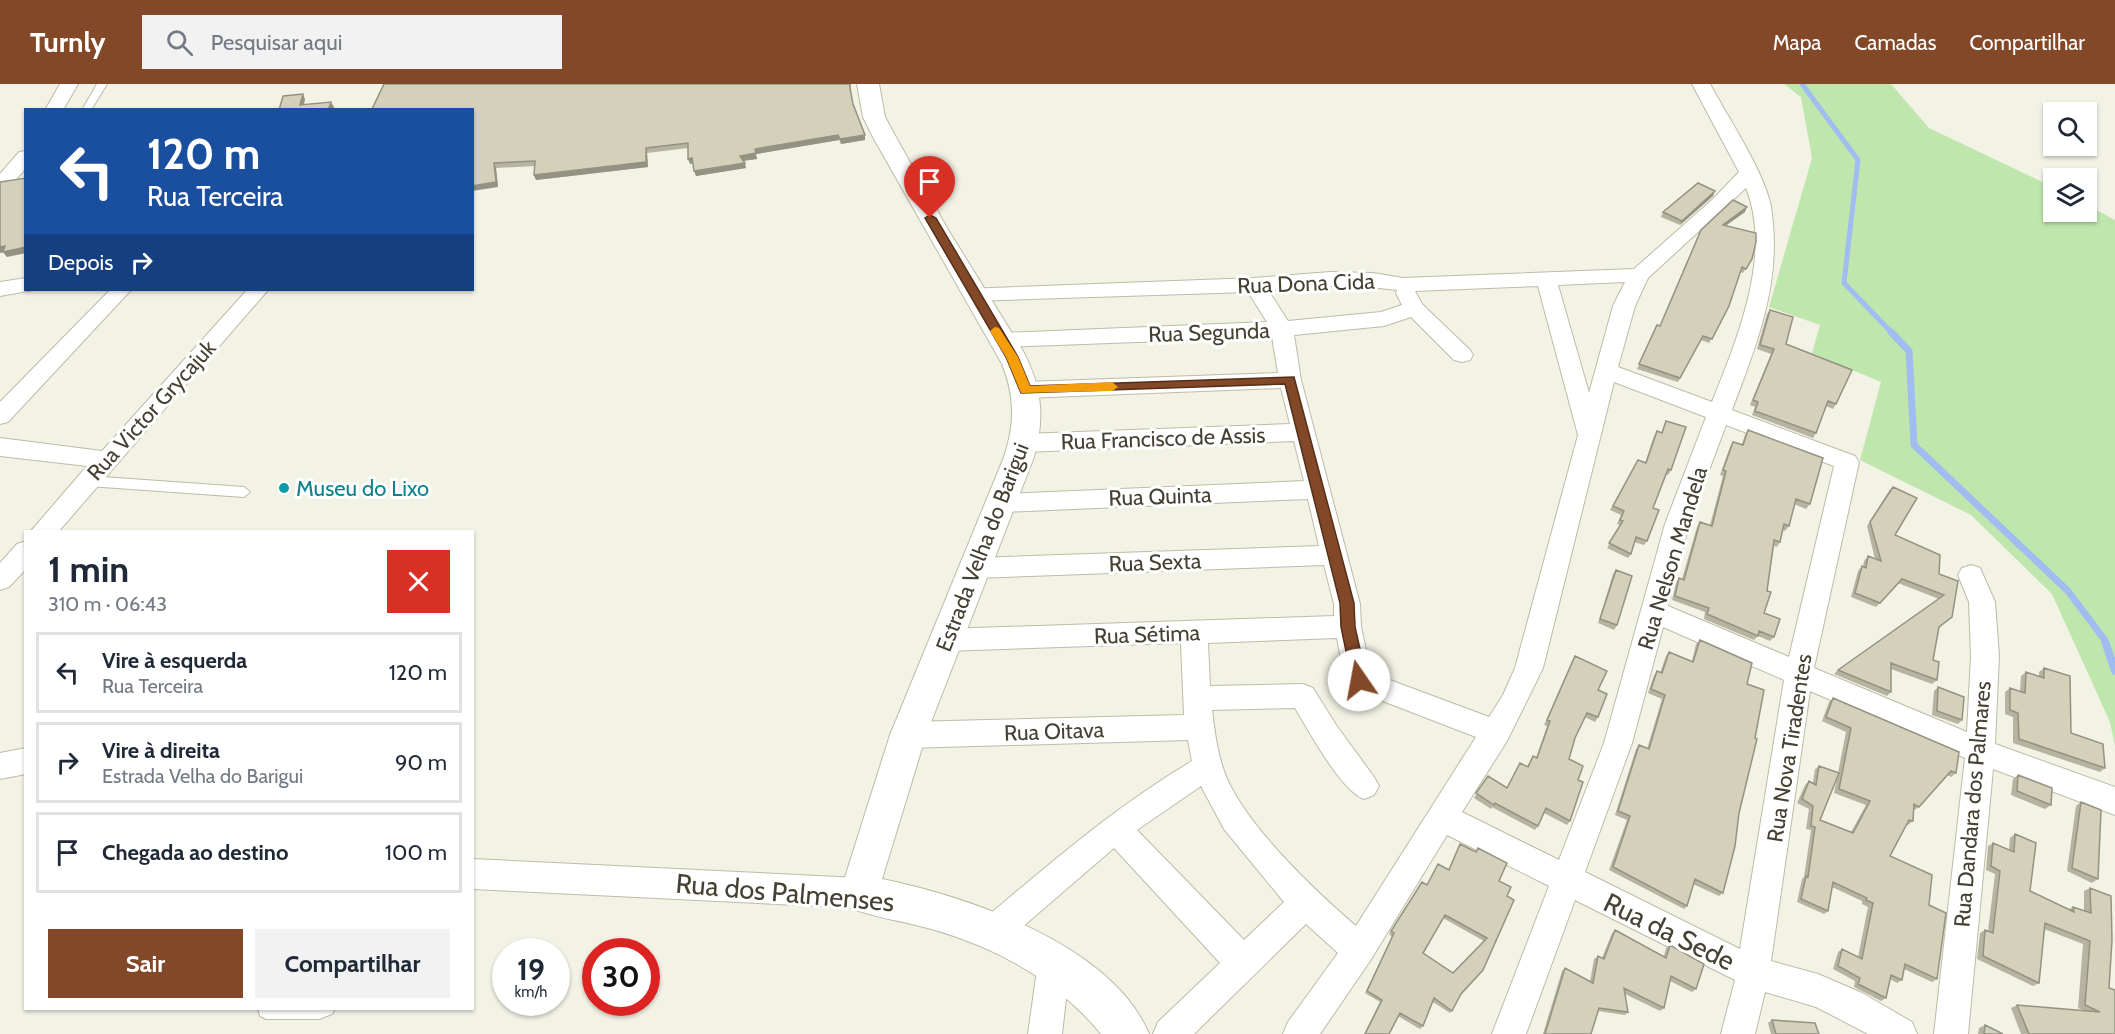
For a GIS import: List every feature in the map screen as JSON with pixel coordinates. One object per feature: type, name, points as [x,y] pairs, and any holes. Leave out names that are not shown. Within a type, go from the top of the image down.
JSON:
[{"type":"street","points":[[55,108],[69,84]]},
{"type":"street","name":"Estrada Velha do Barigui","points":[[859,893],[908,735],[1002,503],[1024,443],[1027,423],[1025,390],[1012,357],[973,294],[874,117],[868,84]]},
{"type":"street","name":"Rua Nelson Mandela","points":[[1509,1034],[1618,742],[1677,524],[1746,343],[1759,298],[1764,270],[1764,224],[1761,202],[1749,172],[1701,84]]},
{"type":"street","points":[[0,180],[6,179],[24,158]]},
{"type":"street","points":[[1300,1034],[1359,950],[1514,702],[1529,668],[1624,306],[1639,274],[1720,203],[1749,172]]},
{"type":"street","name":"Rua Dona Cida","points":[[973,294],[1372,279],[1395,281],[1402,285],[1639,274]]},
{"type":"street","points":[[1546,278],[1591,438]]},
{"type":"street","points":[[0,289],[24,285]]},
{"type":"street","points":[[1254,285],[1282,329],[1290,380],[1347,603],[1348,627],[1359,680],[1497,732]]},
{"type":"street","points":[[1402,285],[1414,308],[1462,355]]},
{"type":"street","points":[[0,416],[120,291]]},
{"type":"street","name":"Rua Victor Grycajuk","points":[[45,530],[257,291]]},
{"type":"street","name":"Rua Segunda","points":[[1001,340],[1282,329],[1384,319],[1414,308]]},
{"type":"street","points":[[1607,371],[1718,413]]},
{"type":"street","points":[[1025,390],[1290,380]]},
{"type":"street","name":"Rua Nova Tiradentes","points":[[1718,413],[1847,462],[1800,674],[1753,972],[1738,1034]]},
{"type":"street","name":"Rua Francisco de Assis","points":[[1024,443],[1303,432]]},
{"type":"street","points":[[0,447],[107,460]]},
{"type":"street","name":"Rua Quinta","points":[[1002,503],[1318,489]]},
{"type":"street","points":[[0,580],[24,553]]},
{"type":"street","name":"Rua Sexta","points":[[975,568],[1335,555]]},
{"type":"street","name":"Rua Dandara dos Palmares","points":[[1951,1034],[1980,751],[1985,626],[1982,602],[1971,575]]},
{"type":"street","points":[[1654,612],[1980,751],[2115,801]]},
{"type":"street","name":"Rua Sétima","points":[[946,640],[1348,627]]},
{"type":"street","points":[[1194,632],[1198,712],[1209,766],[1226,806],[1305,903],[1359,950]]},
{"type":"street","name":"Rua Oitava","points":[[908,735],[1198,712],[1303,696],[1326,734],[1364,786]]},
{"type":"street","points":[[0,766],[24,760]]},
{"type":"street","points":[[995,930],[1116,828],[1161,795],[1209,766]]},
{"type":"street","name":"Rua da Sede","points":[[1443,818],[1753,972],[1818,991],[1850,1005],[1900,1034]]},
{"type":"street","points":[[1116,828],[1243,963]]},
{"type":"street","name":"Rua dos Palmenses","points":[[474,874],[859,893],[901,901],[950,914],[995,930],[1054,963],[1083,983],[1128,1034]]},
{"type":"street","points":[[1170,1034],[1305,903]]},
{"type":"street","points":[[1045,1034],[1054,963]]},
{"type":"lane","points":[[87,108],[102,84]]},
{"type":"lane","points":[[88,482],[244,492]]},
{"type":"lane","points":[[266,1010],[319,1010]]},
{"type":"green space","points":[[1784,84],[1891,84],[1929,128],[2043,182],[2043,222],[2097,222],[2097,210],[2115,220],[2115,746],[2110,722],[2052,594],[1971,515],[1860,460],[1881,382],[1812,353],[1820,325],[1769,307],[1812,158],[1801,97]]},
{"type":"building","points":[[384,84],[850,84],[853,104],[865,135],[840,139],[838,135],[755,149],[756,153],[740,156],[745,163],[694,171],[692,158],[688,159],[688,143],[646,148],[646,162],[534,175],[535,161],[494,163],[496,182],[474,186],[474,108],[372,108]]},
{"type":"building","points":[[303,94],[300,105],[331,102],[329,108],[280,108],[283,96]]},
{"type":"building","points":[[24,178],[24,247],[3,252],[5,246],[0,247],[0,182]]},
{"type":"building","points":[[1698,183],[1715,191],[1682,221],[1663,212]]},
{"type":"building","points":[[1733,200],[1747,207],[1723,225],[1756,233],[1756,242],[1752,259],[1746,269],[1742,267],[1729,306],[1712,339],[1703,336],[1680,378],[1639,364],[1657,325],[1660,326],[1701,230]]},
{"type":"building","points":[[1770,310],[1793,317],[1786,344],[1852,370],[1836,404],[1828,401],[1816,433],[1755,411],[1758,402],[1753,400],[1774,349],[1760,345]]},
{"type":"building","points":[[1666,421],[1686,427],[1671,470],[1668,469],[1653,508],[1659,510],[1647,541],[1636,537],[1631,554],[1609,543],[1623,521],[1620,520],[1624,511],[1613,506],[1638,460],[1646,463],[1657,431],[1662,433]]},
{"type":"building","points":[[1748,430],[1823,458],[1810,504],[1796,499],[1789,526],[1784,524],[1780,542],[1774,540],[1767,591],[1771,592],[1764,613],[1780,619],[1774,637],[1759,631],[1758,636],[1707,614],[1709,608],[1675,596],[1679,578],[1684,580],[1700,522],[1712,526],[1726,471],[1723,470],[1733,442],[1743,445]]},
{"type":"building","points":[[1893,487],[1917,498],[1895,535],[1940,555],[1939,574],[1958,581],[1952,617],[1939,627],[1933,660],[1939,662],[1937,680],[1891,663],[1891,692],[1838,670],[1944,595],[1902,579],[1880,603],[1855,593],[1862,566],[1866,568],[1868,556],[1881,561],[1870,522]]},
{"type":"building","points":[[1616,570],[1632,576],[1617,625],[1600,619]]},
{"type":"building","points":[[1700,640],[1752,663],[1747,684],[1764,690],[1755,738],[1757,739],[1723,893],[1695,879],[1687,906],[1613,867],[1630,816],[1618,811],[1639,745],[1649,749],[1665,695],[1651,689],[1657,671],[1662,673],[1669,652],[1693,662]]},
{"type":"building","points":[[1575,656],[1607,671],[1598,690],[1607,694],[1598,717],[1587,713],[1575,738],[1569,759],[1583,766],[1578,780],[1583,782],[1570,821],[1546,808],[1538,826],[1495,803],[1494,805],[1476,793],[1488,776],[1507,788],[1520,763],[1528,767],[1533,756],[1537,758],[1550,721],[1547,720]]},
{"type":"building","points":[[2044,668],[2070,676],[2071,733],[2103,744],[2105,768],[2019,739],[2018,713],[2010,710],[2010,688],[2025,693],[2026,672],[2044,678]]},
{"type":"building","points":[[1938,687],[1964,697],[1962,720],[1937,711]]},
{"type":"building","points":[[1833,698],[1959,752],[1956,773],[1951,771],[1919,807],[1914,804],[1913,821],[1909,820],[1890,856],[1932,875],[1929,905],[1946,913],[1937,979],[1905,964],[1902,980],[1891,975],[1886,998],[1858,984],[1860,978],[1838,966],[1842,949],[1862,959],[1873,903],[1833,882],[1828,911],[1801,899],[1806,876],[1808,877],[1815,827],[1811,826],[1813,806],[1802,799],[1809,781],[1816,785],[1819,766],[1839,773],[1820,820],[1853,833],[1870,801],[1839,789],[1851,728],[1826,717]]},
{"type":"building","points":[[2018,775],[2052,788],[2051,805],[2017,791]]},
{"type":"building","points":[[2081,802],[2101,810],[2098,879],[2072,868]]},
{"type":"building","points":[[2015,834],[2036,843],[2030,891],[2074,912],[2073,907],[2091,913],[2090,888],[2111,896],[2112,940],[2109,988],[2115,990],[2115,1034],[2029,1034],[2017,1005],[2100,1012],[2085,1005],[2090,941],[2045,923],[2039,983],[1983,956],[1985,930],[1993,933],[2000,871],[1991,866],[1993,843],[2014,852]]},
{"type":"building","points":[[1460,844],[1476,852],[1478,848],[1507,863],[1499,881],[1511,887],[1507,896],[1514,900],[1483,970],[1461,994],[1452,1011],[1434,998],[1423,1026],[1400,1013],[1389,1034],[1365,1034],[1382,1000],[1367,991],[1394,933],[1391,931],[1422,882],[1427,885],[1438,864],[1449,870]],"holes":[[[1445,915],[1487,938],[1453,973],[1423,953]]]},
{"type":"building","points":[[1615,930],[1666,958],[1670,945],[1704,964],[1696,989],[1671,976],[1664,1008],[1624,988],[1628,1012],[1599,1008],[1591,1034],[1545,1034],[1565,968],[1593,983],[1598,956],[1604,959]]},
{"type":"building","points":[[1772,1020],[1815,1023],[1819,1034],[1776,1034]]},
{"type":"building","points":[[1985,1025],[2003,1034],[1984,1034]]},
{"type":"waterway","points":[[1802,84],[1858,160],[1844,283],[1893,334]]},
{"type":"waterway","points":[[1891,332],[1909,351],[1914,445],[2068,591],[2104,639],[2106,645]]},
{"type":"waterway","points":[[2106,644],[2115,671]]},
{"type":"slow traffic","points":[[995,331],[1012,357],[1025,390],[1112,387]]},
{"type":"place","name":"Museu do Lixo","points":[[284,488]]},
{"type":"route","points":[[930,218],[1012,357],[1025,390],[1290,380],[1347,603],[1348,627],[1359,680]]}]
